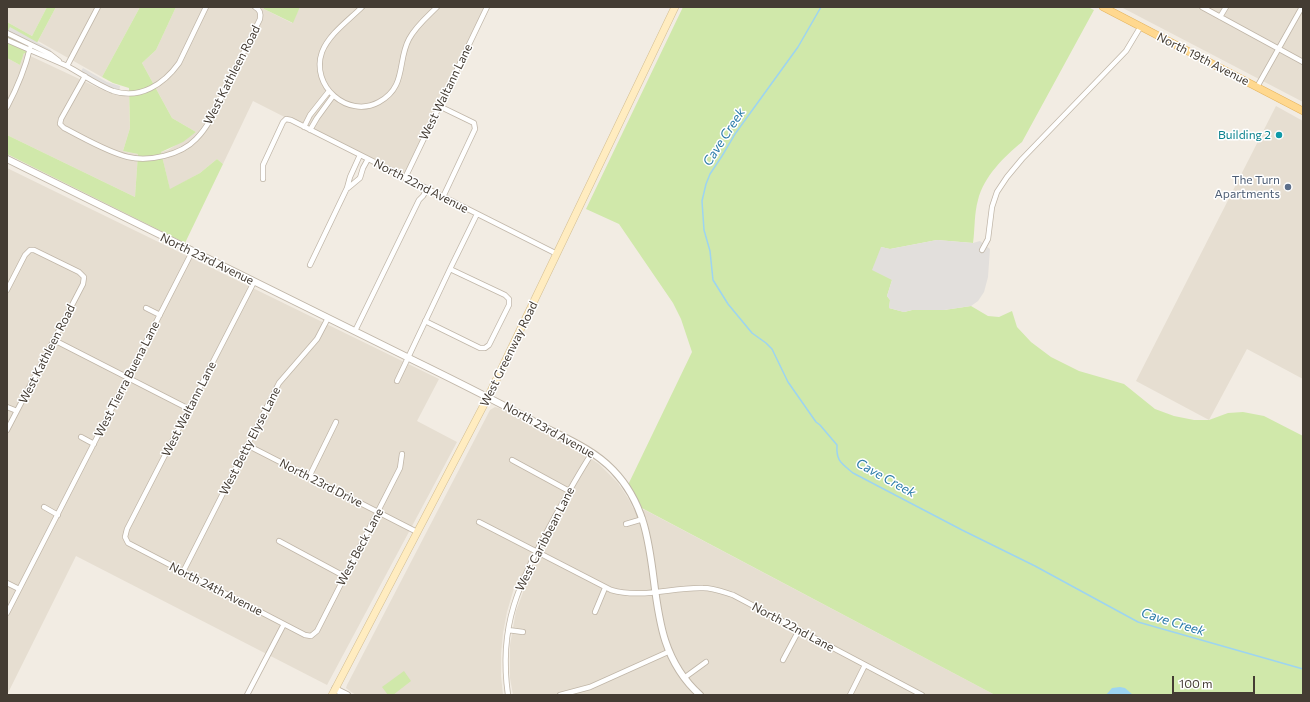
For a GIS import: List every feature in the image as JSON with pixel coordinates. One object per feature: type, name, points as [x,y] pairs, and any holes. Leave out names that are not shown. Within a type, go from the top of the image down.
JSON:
[{"type":"main road","name":"West Greenway Road","points":[[334,692],[488,397],[675,7]]},
{"type":"main road","name":"North 19th Avenue","points":[[1103,7],[1303,111]]},
{"type":"street","points":[[67,66],[98,7]]},
{"type":"street","points":[[7,33],[50,54],[67,66],[113,91],[130,93],[143,92],[158,85],[174,70],[179,63],[206,7]]},
{"type":"street","name":"West Kathleen Road","points":[[85,76],[61,119],[60,124],[64,128],[121,156],[159,158],[178,151],[195,140],[209,124],[260,19],[261,13],[255,7]]},
{"type":"street","points":[[362,7],[325,46],[322,53],[320,69],[322,78],[331,94],[344,103],[361,107],[370,106],[379,102],[386,98],[395,88],[400,76],[404,54],[409,39],[418,26],[437,7]]},
{"type":"street","name":"West Waltann Lane","points":[[405,178],[487,7]]},
{"type":"street","points":[[1202,7],[1303,62]]},
{"type":"street","points":[[1220,17],[1226,7]]},
{"type":"street","points":[[1258,87],[1278,48],[1302,7]]},
{"type":"street","points":[[982,250],[988,239],[993,203],[997,192],[1007,177],[1022,159],[1126,51],[1141,26]]},
{"type":"street","points":[[7,40],[67,66]]},
{"type":"street","points":[[7,107],[14,94],[31,44]]},
{"type":"street","points":[[304,127],[315,108],[331,94]]},
{"type":"street","points":[[310,130],[331,94]]},
{"type":"street","points":[[439,106],[469,120],[474,124],[475,129],[444,197]]},
{"type":"street","points":[[315,108],[321,112]]},
{"type":"street","name":"North 22nd Avenue","points":[[263,179],[263,165],[283,122],[286,119],[291,120],[557,254]]},
{"type":"street","points":[[310,265],[348,188],[351,174],[360,155]]},
{"type":"street","name":"North 23rd Avenue","points":[[7,159],[192,252],[488,397],[592,452],[604,461],[623,481],[633,495],[643,519],[648,541],[659,622],[668,652],[684,678],[700,695]]},
{"type":"street","points":[[348,188],[360,178],[368,159]]},
{"type":"street","points":[[351,174],[360,178]]},
{"type":"street","points":[[354,331],[419,200],[427,189]]},
{"type":"street","points":[[397,381],[477,214]]},
{"type":"street","name":"West Kathleen Road","points":[[7,290],[25,255],[30,250],[34,250],[73,269],[84,277],[83,284],[7,430]]},
{"type":"street","name":"West Tierra Buena Lane","points":[[7,613],[192,252]]},
{"type":"street","points":[[425,321],[480,348],[485,348],[489,345],[509,305],[509,299],[505,296],[450,269]]},
{"type":"street","name":"West Waltann Lane","points":[[125,537],[127,530],[254,282]]},
{"type":"street","name":"West Tierra Buena Lane","points":[[146,308],[160,315]]},
{"type":"street","name":"West Betty Elyse Lane","points":[[183,572],[279,384],[314,343],[328,318]]},
{"type":"street","points":[[54,340],[189,409]]},
{"type":"street","points":[[7,407],[17,411]]},
{"type":"street","points":[[309,477],[336,422]]},
{"type":"street","name":"West Tierra Buena Lane","points":[[80,436],[94,444]]},
{"type":"street","name":"North 23rd Drive","points":[[248,445],[417,532]]},
{"type":"street","name":"West Caribbean Lane","points":[[508,695],[505,675],[505,654],[513,604],[524,576],[536,552],[592,452]]},
{"type":"street","name":"West Beck Lane","points":[[311,636],[317,630],[400,468],[402,454]]},
{"type":"street","points":[[512,460],[569,491]]},
{"type":"street","points":[[44,507],[58,514]]},
{"type":"street","points":[[626,524],[643,519]]},
{"type":"street","name":"North 22nd Lane","points":[[479,522],[605,588],[629,594],[705,588],[718,590],[733,595],[922,695]]},
{"type":"street","name":"North 24th Avenue","points":[[125,537],[128,543],[305,635],[311,636]]},
{"type":"street","points":[[279,541],[344,576]]},
{"type":"street","points":[[7,583],[19,589]]},
{"type":"street","points":[[595,612],[605,588]]},
{"type":"street","points":[[247,695],[284,624]]},
{"type":"street","points":[[508,630],[524,632]]},
{"type":"street","points":[[783,660],[799,630]]},
{"type":"street","points":[[560,695],[590,687],[668,652]]},
{"type":"street","points":[[684,678],[706,662]]},
{"type":"street","points":[[850,695],[865,665]]},
{"type":"street","points":[[334,692],[347,695]]},
{"type":"shaded area","points":[[7,7],[47,7],[32,36],[7,22]]},
{"type":"shaded area","points":[[56,7],[140,7],[102,77],[38,41]]},
{"type":"shaded area","points":[[176,7],[263,7],[264,9],[292,23],[300,7],[487,7],[405,178],[253,101],[223,164],[217,159],[200,173],[170,190],[161,152],[168,150],[196,132],[172,118],[142,63],[156,50]]},
{"type":"shaded area","points":[[1121,7],[1303,7],[1303,102]]},
{"type":"shaded area","points":[[10,27],[51,50],[50,54],[7,33]]},
{"type":"shaded area","points":[[24,53],[107,92],[129,97],[130,128],[123,151],[138,154],[135,197],[7,135],[7,58],[20,65]]},
{"type":"shaded area","points":[[83,68],[107,82],[120,86],[119,92],[80,73]]},
{"type":"shaded area","name":"The Turn Apartments","points":[[1276,106],[1303,121],[1303,379],[1247,349],[1209,420],[1136,381]]},
{"type":"shaded area","points":[[7,168],[439,379],[417,421],[457,442],[327,685],[76,556],[7,695]]},
{"type":"shaded area","points":[[937,240],[973,243],[980,241],[990,249],[988,277],[984,292],[978,301],[971,306],[944,310],[912,310],[904,312],[889,308],[890,300],[887,296],[892,280],[872,270],[881,247],[890,249]]},
{"type":"shaded area","points":[[495,407],[579,451],[599,464],[618,483],[633,508],[645,510],[995,695],[513,695],[510,678],[510,645],[516,611],[525,587],[517,582],[507,612],[503,633],[501,676],[503,695],[356,695],[346,688],[347,685],[490,410]]},
{"type":"green space","points":[[47,7],[56,7],[30,56],[24,53],[20,65],[7,58],[7,22],[32,36]]},
{"type":"green space","points":[[140,7],[176,7],[156,50],[142,63],[172,118],[196,132],[183,142],[161,152],[170,189],[200,173],[217,159],[223,164],[185,243],[7,154],[7,135],[135,197],[138,154],[123,151],[130,128],[129,88],[113,83],[102,77]]},
{"type":"green space","points":[[263,7],[300,7],[293,23],[264,9]]},
{"type":"green space","points":[[683,7],[1088,7],[1094,10],[1022,142],[1008,154],[985,183],[977,205],[973,243],[937,240],[890,249],[881,247],[892,280],[887,296],[890,300],[889,308],[904,312],[912,310],[944,310],[971,306],[988,316],[999,317],[1012,311],[1017,327],[1031,342],[1051,357],[1079,371],[1124,384],[1155,409],[1174,416],[1194,420],[1209,420],[1228,413],[1243,412],[1264,416],[1303,436],[1303,695],[995,695],[638,506],[627,487],[692,352],[681,319],[673,303],[619,224],[586,209]]},
{"type":"green space","points":[[404,671],[411,681],[393,695],[388,695],[382,687]]},
{"type":"water","points":[[1112,688],[1125,688],[1133,695],[1106,695]]},
{"type":"waterway","name":"Cave Creek","points":[[821,7],[798,47],[735,134],[710,174],[702,201],[704,230],[710,251],[713,280],[728,304],[752,333],[772,349],[788,382],[816,422],[837,445],[837,455],[840,461],[853,473],[1035,566],[1138,622],[1303,669]]},
{"type":"place","name":"Building 2","points":[[1279,135]]},
{"type":"place","name":"The Turn Apartments","points":[[1288,187]]}]
